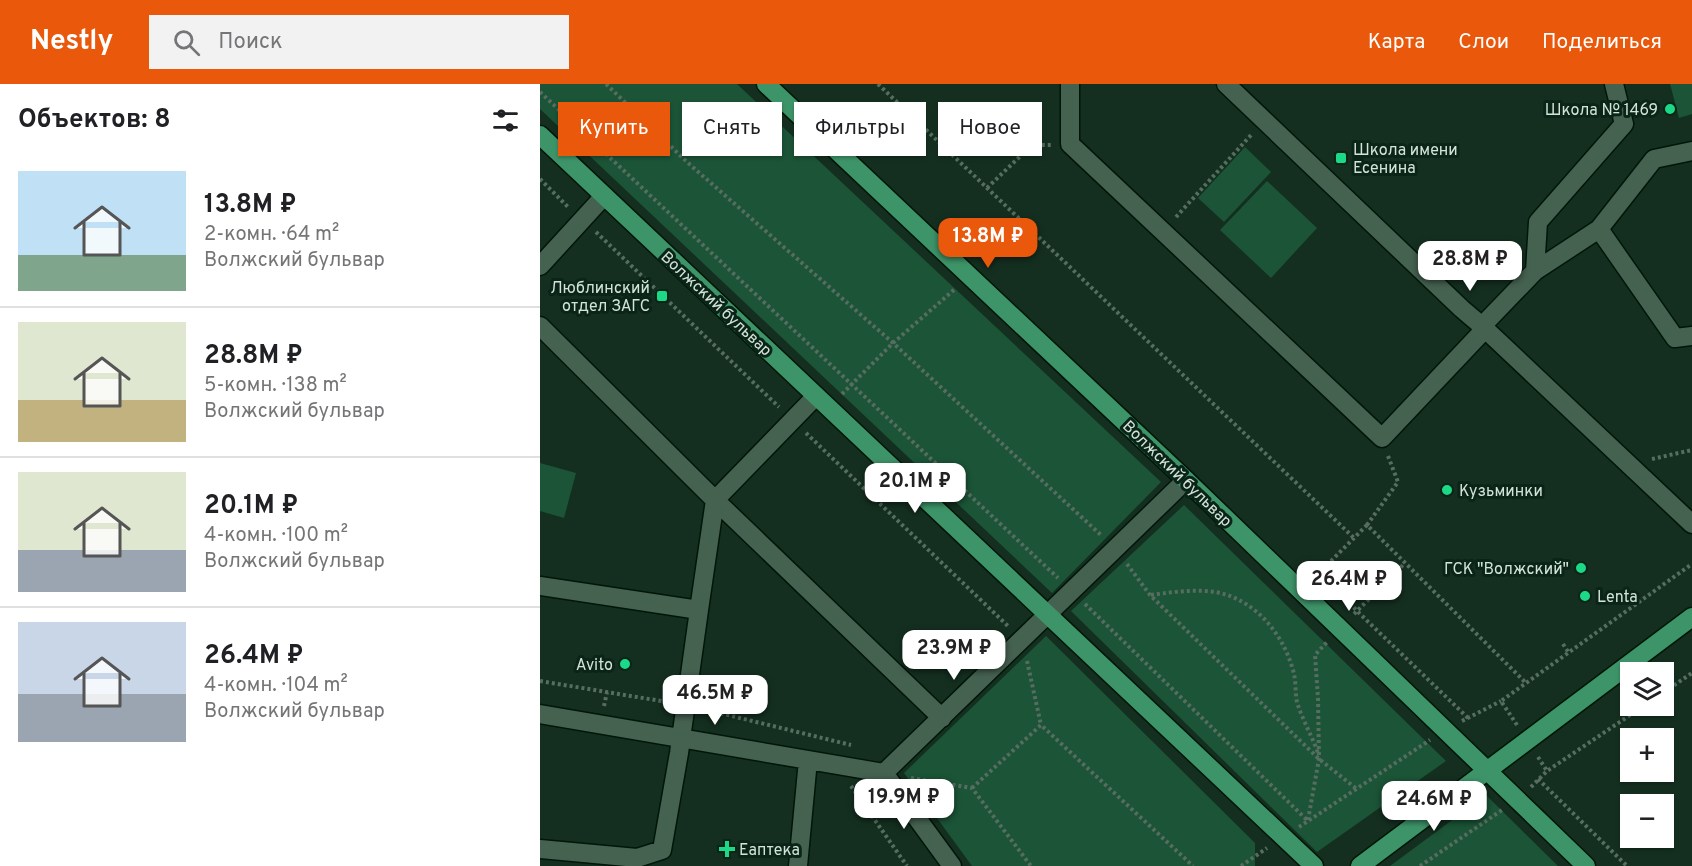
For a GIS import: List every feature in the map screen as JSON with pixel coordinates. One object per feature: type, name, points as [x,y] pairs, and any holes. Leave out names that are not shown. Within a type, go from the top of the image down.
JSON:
[{"type":"main road","name":"Волжский бульвар","points":[[766,84],[1186,480],[1586,866]]},
{"type":"main road","name":"Волжский бульвар","points":[[540,135],[1314,866]]},
{"type":"main road","points":[[1360,866],[1692,616]]},
{"type":"street","points":[[1070,84],[1070,144],[1382,438],[1535,271],[1599,229],[1654,159],[1692,151]]},
{"type":"street","points":[[1535,271],[1539,222],[1624,124],[1614,84]]},
{"type":"street","points":[[1239,88],[1265,120],[1462,309],[1484,327],[1692,524]]},
{"type":"street","points":[[540,266],[604,196]]},
{"type":"street","points":[[1599,229],[1675,338],[1692,336]]},
{"type":"street","points":[[540,326],[715,500],[942,718]]},
{"type":"street","points":[[540,849],[637,858],[662,850],[715,500],[822,402]]},
{"type":"street","points":[[884,773],[1186,480]]},
{"type":"street","points":[[540,586],[699,610]]},
{"type":"street","points":[[540,714],[884,773],[952,866]]},
{"type":"street","points":[[798,866],[808,760]]},
{"type":"path","points":[[606,84],[687,162],[893,343],[1116,549],[1150,595],[1319,759],[1358,790]]},
{"type":"path","points":[[878,84],[1354,538]]},
{"type":"path","points":[[540,92],[1072,592],[1308,820]]},
{"type":"path","points":[[1162,232],[1265,120]]},
{"type":"path","points":[[987,188],[1032,145],[1070,144]]},
{"type":"path","points":[[822,402],[852,385],[893,343],[970,277]]},
{"type":"path","points":[[1382,438],[1398,482],[1367,525],[1321,572],[1357,611],[1468,718]]},
{"type":"path","points":[[1648,460],[1692,450]]},
{"type":"path","points":[[1367,525],[1526,683]]},
{"type":"path","points":[[1308,820],[1319,759],[1315,655],[1405,563]]},
{"type":"path","points":[[1150,595],[1188,591],[1216,592],[1246,603],[1272,627],[1284,648],[1294,674],[1297,702],[1312,735],[1319,759]]},
{"type":"path","points":[[998,632],[1006,624]]},
{"type":"path","points":[[1023,640],[1041,725],[1193,866]]},
{"type":"path","points":[[1563,644],[1569,652]]},
{"type":"path","points":[[1674,685],[1692,673]]},
{"type":"path","points":[[540,681],[685,705],[858,747]]},
{"type":"path","points":[[1241,866],[1446,730],[1501,701]]},
{"type":"path","points":[[1031,866],[972,788],[1041,725]]},
{"type":"path","points":[[1420,866],[1518,800],[1548,771]]},
{"type":"path","points":[[1538,780],[1627,866]]},
{"type":"path","points":[[850,786],[907,866]]},
{"type":"green space","points":[[540,84],[737,84],[756,102],[682,102],[682,156],[782,156],[782,126],[794,138],[794,156],[814,156],[1161,482],[1052,593],[590,156],[670,156],[670,102],[558,102],[558,126],[540,109]]},
{"type":"green space","points":[[1670,84],[1692,84],[1692,114],[1679,118]]},
{"type":"green space","points":[[1245,147],[1271,172],[1224,222],[1198,198]]},
{"type":"green space","points":[[1267,181],[1317,228],[1271,278],[1220,230]]},
{"type":"green space","points":[[540,463],[576,473],[564,518],[540,511]]},
{"type":"green space","points":[[1184,505],[1446,761],[1317,852],[1071,611]]},
{"type":"green space","points":[[1046,636],[1255,843],[1255,866],[972,866],[904,773]]},
{"type":"green space","points":[[1486,795],[1558,866],[1390,866]]},
{"type":"place","name":"Школа № 1469","points":[[1670,109]]},
{"type":"place","name":"Школа имени Есенина","points":[[1341,158]]},
{"type":"place","name":"Люблинский отдел ЗАГС","points":[[662,296]]},
{"type":"place","name":"Кузьминки","points":[[1447,490]]},
{"type":"place","name":"ГСК \"Волжский\"","points":[[1581,568]]},
{"type":"place","name":"Lenta","points":[[1585,596]]},
{"type":"place","name":"Avito","points":[[625,664]]},
{"type":"place","name":"Еаптека","points":[[727,849]]}]
